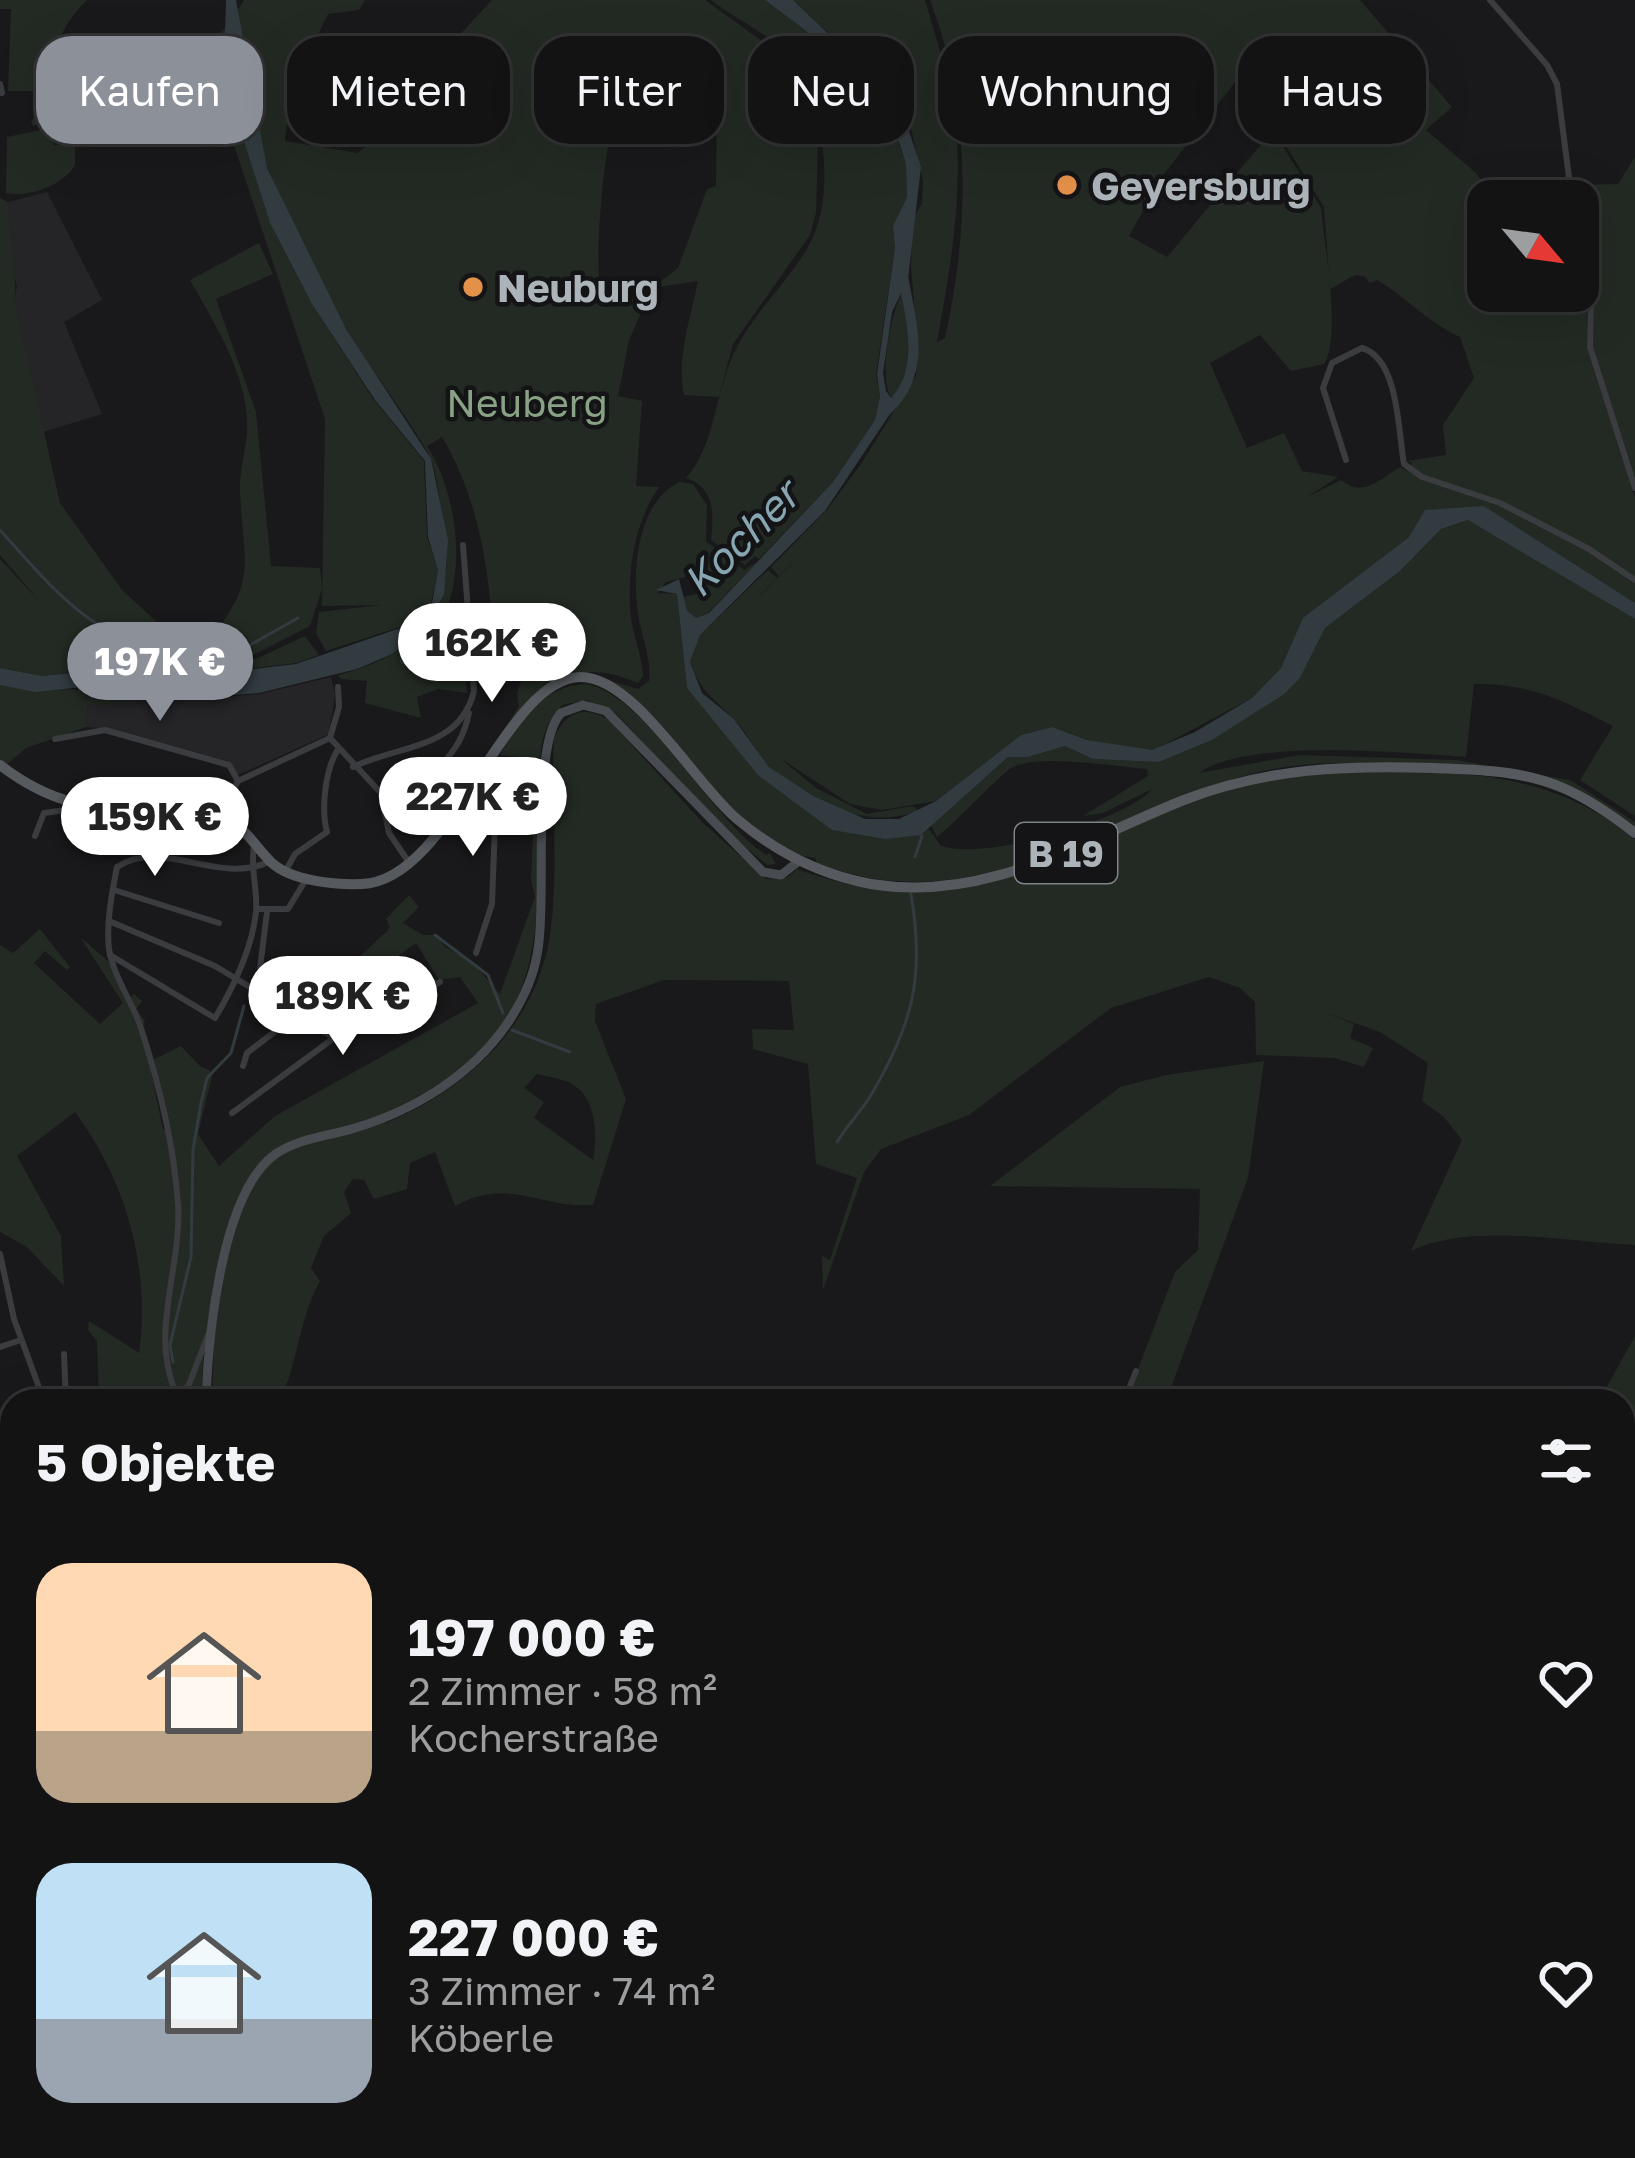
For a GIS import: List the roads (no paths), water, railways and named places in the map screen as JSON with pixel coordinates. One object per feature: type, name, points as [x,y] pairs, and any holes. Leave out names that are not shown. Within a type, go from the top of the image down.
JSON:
[{"type":"main road","name":"B 19","points":[[0,766],[44,795],[83,807],[218,818],[237,825],[285,872],[370,884],[408,862],[465,800],[539,694],[566,679],[595,679],[636,706],[724,807],[799,861],[842,877],[890,886],[931,888],[987,881],[1045,862],[1185,800],[1281,772],[1367,766],[1499,770],[1565,789],[1635,833]]},
{"type":"main road","points":[[206,1389],[208,1335],[237,1219],[260,1169],[289,1147],[355,1128],[424,1099],[479,1058],[516,1011],[537,954],[546,744],[561,713],[583,705],[606,711],[763,872],[782,875],[799,861]]},
{"type":"street","points":[[1490,0],[1546,64],[1557,84],[1569,180]]},
{"type":"street","points":[[1591,312],[1590,346],[1635,488]]},
{"type":"street","points":[[1346,460],[1323,388],[1332,363],[1362,348],[1373,351],[1386,367],[1404,464],[1422,477],[1500,503],[1588,549],[1635,580]]},
{"type":"street","points":[[383,800],[447,762],[463,735],[474,692],[463,545]]},
{"type":"street","points":[[338,686],[330,738],[383,800],[389,833],[408,862]]},
{"type":"street","points":[[353,767],[438,739],[469,712]]},
{"type":"street","points":[[56,739],[105,730],[229,765],[238,781]]},
{"type":"street","points":[[218,818],[238,781],[330,738]]},
{"type":"street","points":[[285,872],[295,854],[324,836],[331,761],[338,751]]},
{"type":"street","points":[[476,953],[492,904],[497,769],[491,760]]},
{"type":"street","points":[[35,836],[44,814],[83,807]]},
{"type":"street","points":[[110,955],[215,1018],[237,980],[257,909],[250,872],[256,843]]},
{"type":"street","points":[[175,1389],[162,1344],[177,1244],[178,1203],[144,1040],[110,955],[112,889],[117,867],[136,857],[250,872],[270,861]]},
{"type":"street","points":[[257,909],[288,909],[305,878]]},
{"type":"street","points":[[112,889],[219,923]]},
{"type":"street","points":[[260,968],[267,912]]},
{"type":"street","points":[[109,921],[237,980],[334,1038]]},
{"type":"street","points":[[243,1066],[247,1053],[336,970]]},
{"type":"street","points":[[232,1113],[334,1038],[440,982]]},
{"type":"street","points":[[0,1255],[3,1284],[39,1389]]},
{"type":"street","points":[[184,1389],[208,1335]]},
{"type":"street","points":[[0,1347],[21,1340]]},
{"type":"street","points":[[64,1354],[65,1389]]},
{"type":"street","points":[[1129,1389],[1136,1371]]},
{"type":"waterway","points":[[888,409],[908,379],[914,346],[903,276]]},
{"type":"waterway","points":[[0,530],[65,599],[112,633],[170,651],[204,653]]},
{"type":"waterway","points":[[250,645],[298,618]]},
{"type":"waterway","points":[[403,661],[462,637]]},
{"type":"waterway","points":[[915,857],[922,836]]},
{"type":"waterway","points":[[837,1142],[871,1095],[906,1022],[917,950],[911,894]]},
{"type":"waterway","points":[[435,935],[488,975],[503,1013]]},
{"type":"waterway","points":[[173,1362],[170,1345],[191,1257],[193,1150],[201,1103],[207,1078],[231,1053],[244,1006]]},
{"type":"waterway","points":[[512,1030],[570,1052]]},
{"type":"place","name":"Geyersburg","points":[[1067,185]]},
{"type":"place","name":"Neuburg","points":[[473,287]]},
{"type":"park label","name":"Neuberg","points":[[527,402]]},
{"type":"water label","name":"Kocher","points":[[740,538]]}]
